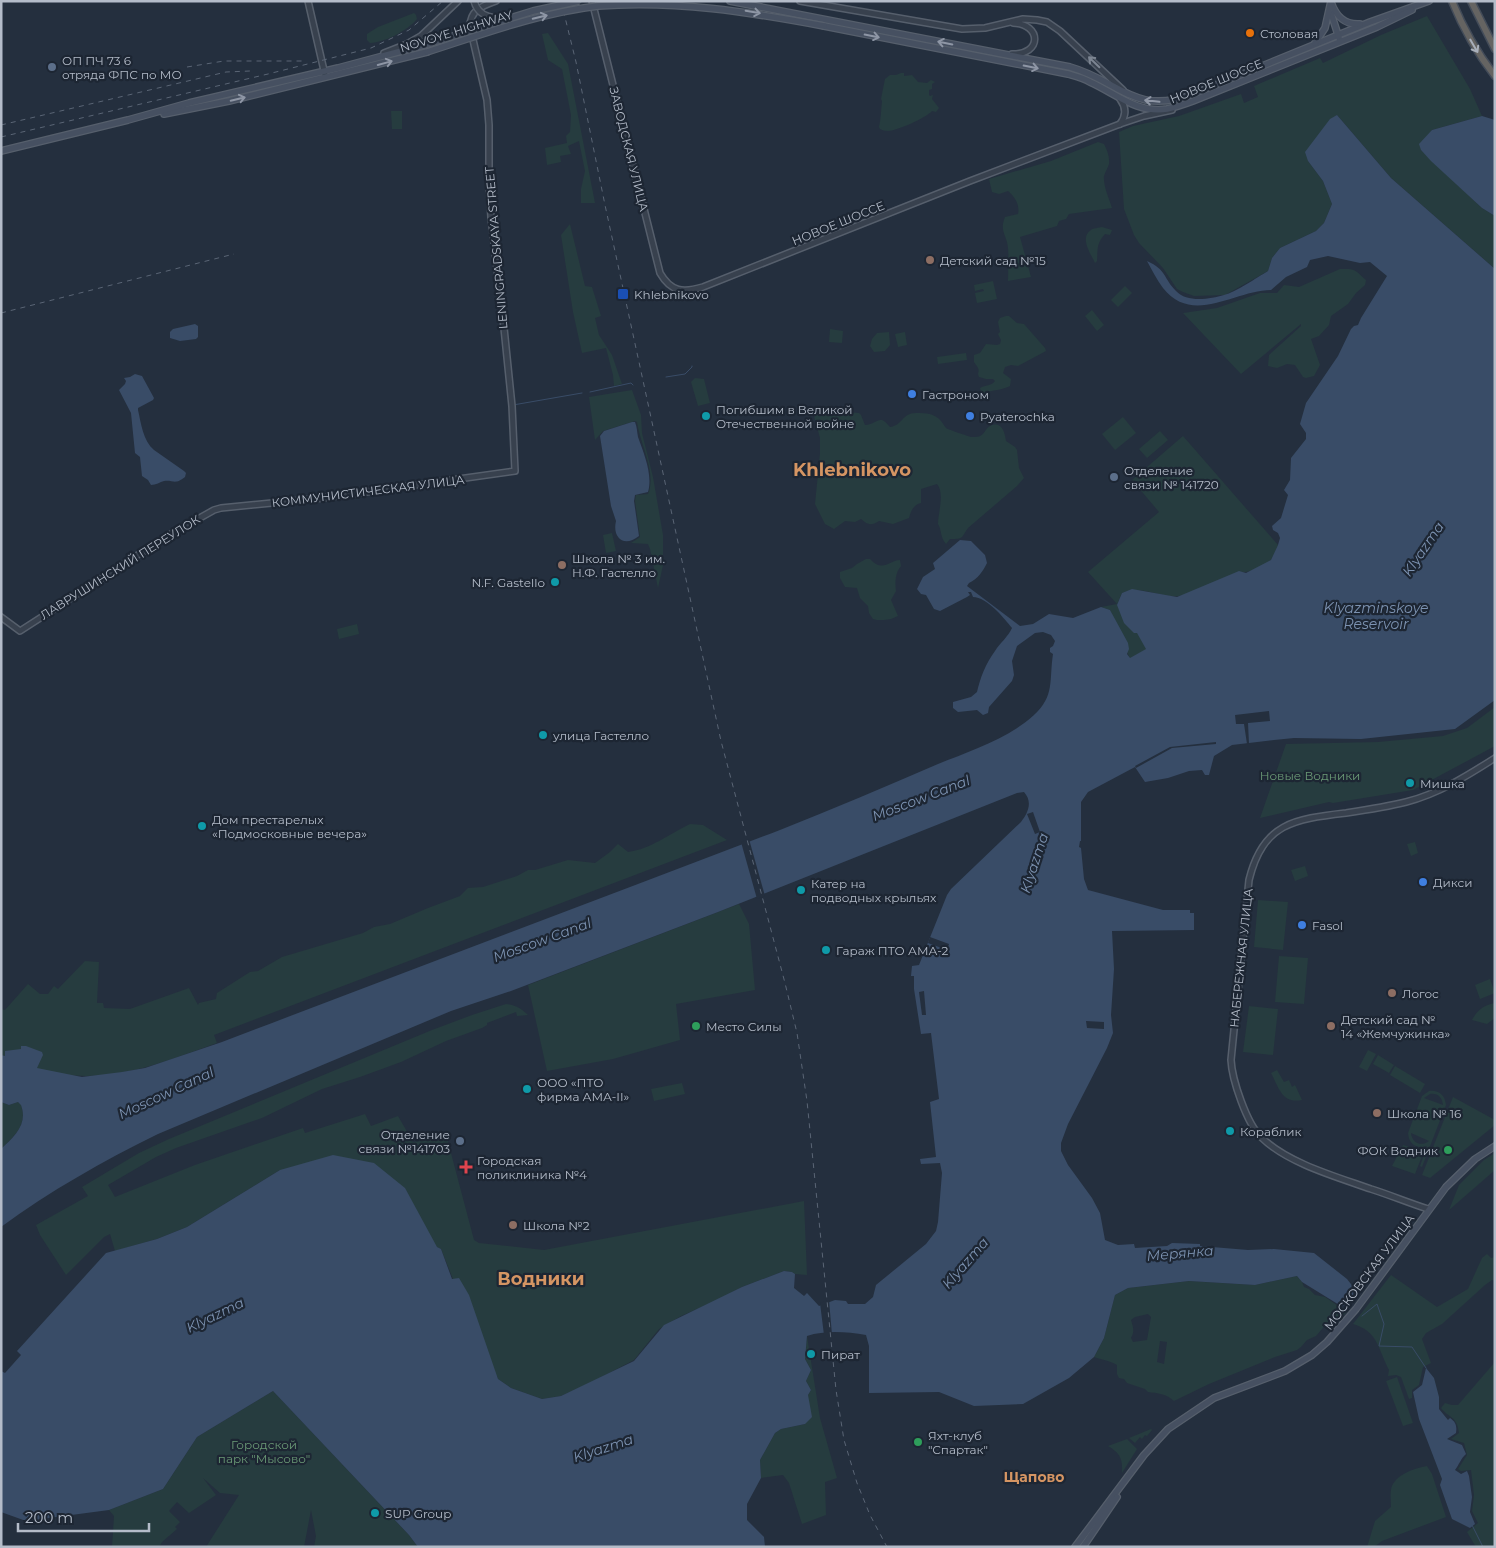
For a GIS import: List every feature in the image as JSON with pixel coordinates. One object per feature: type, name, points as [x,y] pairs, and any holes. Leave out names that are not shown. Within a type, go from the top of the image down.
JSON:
[{"type":"highway","points":[[1452,1],[1479,55],[1495,76]]},
{"type":"highway","points":[[1472,4],[1495,49]]},
{"type":"main road","name":"NOVOYE HIGHWAY","points":[[325,75],[362,62],[533,11],[579,1]]},
{"type":"main road","name":"НОВОЕ ШОССЕ","points":[[730,1],[1080,70],[1102,79],[1127,94],[1149,101],[1161,102],[1176,100],[1367,23],[1429,1],[1377,28],[1193,101]]},
{"type":"main road","points":[[1331,1],[1336,14],[1346,21],[1353,24],[1367,23]]},
{"type":"main road","points":[[1331,1],[1331,17],[1341,42]]},
{"type":"main road","points":[[1313,45],[1325,28],[1331,1]]},
{"type":"main road","name":"NOVOYE HIGHWAY","points":[[1,151],[189,103],[427,52],[535,18],[580,8],[658,2],[742,10],[1068,74],[1090,82],[1120,99],[1137,106],[1153,109],[1167,109],[1193,101]]},
{"type":"main road","name":"МОСКОВСКАЯ УЛИЦА","points":[[1135,1467],[1168,1429],[1214,1398],[1285,1370],[1312,1355],[1327,1342],[1356,1309],[1446,1187],[1480,1155],[1495,1146]]},
{"type":"main road","points":[[1075,1547],[1135,1467]]},
{"type":"main road","points":[[1083,1547],[1135,1467]]},
{"type":"street","points":[[308,1],[325,75]]},
{"type":"street","points":[[362,62],[414,40],[429,29],[458,1]]},
{"type":"street","points":[[474,1],[481,13],[491,18],[533,11]]},
{"type":"street","name":"LENINGRADSKAYA STREET","points":[[496,1],[476,11],[470,20],[470,27],[487,100],[491,217],[512,406],[516,471]]},
{"type":"street","name":"ЗАВОДСКАЯ УЛИЦА","points":[[592,1],[660,273],[664,281],[678,290]]},
{"type":"street","points":[[800,1],[955,28],[985,28],[1023,19],[1046,22],[1057,28],[1127,94]]},
{"type":"street","points":[[993,52],[1023,54],[1030,50],[1034,44],[1034,34],[1030,29],[1023,24],[1007,23]]},
{"type":"street","points":[[1120,99],[1125,107],[1124,119],[1120,124]]},
{"type":"street","name":"НОВОЕ ШОССЕ","points":[[678,290],[687,291],[703,287],[970,181],[1120,124],[1144,116],[1175,110],[1193,101]]},
{"type":"street","name":"КОММУНИСТИЧЕСКАЯ УЛИЦА","points":[[221,508],[323,498],[516,471]]},
{"type":"street","name":"ЛАВРУШИНСКИЙ ПЕРЕУЛОК","points":[[1,617],[20,631],[164,538],[205,514],[221,508]]},
{"type":"street","name":"НАБЕРЕЖНАЯ УЛИЦА","points":[[1428,1210],[1319,1171],[1302,1163],[1262,1138],[1252,1124],[1233,1076],[1231,1060],[1249,880],[1256,856],[1274,834],[1290,824],[1312,816],[1360,811],[1408,801],[1450,785],[1495,758]]},
{"type":"green space","points":[[414,13],[417,19],[402,32],[376,42],[370,43],[367,40],[367,34],[378,27]]},
{"type":"green space","points":[[1427,16],[1470,89],[1482,116],[1432,130],[1421,150],[1482,208],[1495,216],[1495,269],[1391,178],[1337,115],[1308,161],[1323,181],[1332,204],[1324,223],[1316,231],[1280,248],[1272,258],[1268,271],[1225,295],[1194,296],[1177,289],[1163,268],[1139,243],[1124,209],[1119,132],[1133,126],[1179,116],[1241,94],[1244,103],[1258,97],[1254,86],[1320,58],[1323,63],[1381,35]]},
{"type":"green space","points":[[548,33],[568,64],[595,203],[581,203],[581,189],[585,171],[579,141],[568,146],[571,154],[560,156],[561,162],[547,165],[545,148],[567,143],[566,136],[570,132],[571,115],[562,69],[548,60],[542,34]]},
{"type":"green space","points":[[904,73],[904,76],[912,75],[918,82],[927,83],[931,80],[935,82],[932,84],[932,89],[929,90],[929,95],[933,95],[932,99],[939,108],[936,112],[932,111],[904,127],[888,131],[880,129],[881,99],[885,79],[890,75]]},
{"type":"green space","points":[[391,111],[402,111],[402,129],[392,129]]},
{"type":"green space","points":[[1098,142],[1104,144],[1109,156],[1109,164],[1104,174],[1104,180],[1112,208],[1069,214],[1066,219],[1059,221],[1057,226],[1020,237],[1031,277],[1008,281],[1008,248],[1003,230],[1003,222],[1005,217],[1018,214],[1018,204],[1008,191],[999,194],[992,192],[989,179],[1051,161]]},
{"type":"green space","points":[[570,224],[585,286],[592,287],[601,316],[595,318],[599,335],[612,355],[622,384],[614,386],[606,348],[582,353],[573,312],[561,235]]},
{"type":"green space","points":[[1102,227],[1112,230],[1110,235],[1105,234],[1100,241],[1097,261],[1095,263],[1087,246],[1086,237],[1092,229]]},
{"type":"green space","points":[[1340,269],[1355,271],[1366,280],[1365,285],[1348,304],[1331,316],[1329,325],[1319,336],[1311,339],[1320,365],[1314,376],[1303,377],[1295,365],[1287,364],[1277,368],[1268,366],[1269,355],[1301,324],[1241,374],[1183,313],[1217,308],[1260,293],[1277,293],[1284,285],[1299,287]]},
{"type":"green space","points":[[993,281],[997,299],[977,303],[975,293],[984,291],[983,289],[975,291],[974,285]]},
{"type":"green space","points":[[1125,286],[1132,293],[1118,307],[1111,300]]},
{"type":"green space","points":[[1092,310],[1104,325],[1097,331],[1085,316]]},
{"type":"green space","points":[[1009,316],[1017,323],[1024,324],[1046,351],[1018,366],[1011,365],[1005,367],[1003,373],[1011,379],[1010,386],[984,393],[981,392],[980,388],[995,381],[979,377],[978,369],[974,362],[974,355],[980,353],[986,344],[1000,344],[998,322],[1000,318]]},
{"type":"green space","points":[[830,329],[843,331],[842,343],[829,342]]},
{"type":"green space","points":[[889,332],[890,345],[885,351],[874,352],[870,346],[872,339],[877,333]]},
{"type":"green space","points":[[905,332],[907,345],[898,347],[895,334]]},
{"type":"green space","points":[[966,353],[967,360],[938,364],[937,357]]},
{"type":"green space","points":[[695,378],[704,379],[710,403],[698,406],[691,382]]},
{"type":"green space","points":[[632,390],[641,415],[642,433],[653,477],[663,535],[663,565],[658,588],[648,544],[631,543],[640,537],[635,501],[636,495],[648,494],[650,486],[647,458],[637,422],[603,431],[595,440],[589,397]]},
{"type":"green space","points":[[818,406],[838,411],[859,413],[865,425],[881,420],[890,427],[911,414],[930,414],[936,416],[946,428],[971,437],[979,436],[990,426],[1000,426],[1004,431],[1006,441],[1017,450],[1019,468],[1024,478],[968,528],[962,537],[950,539],[946,544],[938,524],[941,492],[937,484],[921,489],[921,503],[914,507],[909,518],[893,524],[879,521],[870,524],[861,519],[855,522],[845,521],[834,529],[825,524],[815,504],[820,438],[812,409]]},
{"type":"green space","points":[[1123,417],[1136,433],[1115,450],[1102,434]]},
{"type":"green space","points":[[1160,431],[1168,440],[1147,458],[1139,449]]},
{"type":"green space","points":[[1183,436],[1278,545],[1271,559],[1264,566],[1251,571],[1239,572],[1184,595],[1168,596],[1139,590],[1122,593],[1117,605],[1147,649],[1130,659],[1110,610],[1101,607],[1117,604],[1088,572],[1159,512],[1132,480]]},
{"type":"green space","points":[[612,533],[616,551],[606,553],[603,535]]},
{"type":"green space","points":[[866,559],[870,559],[879,565],[900,560],[901,566],[896,578],[896,591],[891,600],[898,616],[884,620],[873,619],[869,613],[868,606],[860,598],[857,588],[845,587],[840,578],[840,572],[852,568]]},
{"type":"green space","points":[[357,624],[359,634],[339,639],[337,629]]},
{"type":"green space","name":"Новые Водники","points":[[1495,707],[1495,746],[1413,790],[1333,803],[1329,802],[1260,818],[1286,744],[1378,742],[1443,736],[1467,728]]},
{"type":"green space","points":[[690,824],[703,825],[727,840],[214,1035],[217,1043],[174,1058],[131,1071],[87,1076],[65,1075],[41,1070],[1,1055],[1,1009],[5,1010],[28,984],[40,994],[48,994],[54,986],[58,989],[85,961],[99,962],[97,1003],[103,1003],[104,1008],[130,1009],[189,988],[198,1005],[199,1003],[216,999],[217,993],[250,972],[258,971],[282,957],[363,933],[374,927],[390,924],[460,896],[468,888],[483,887],[517,876],[528,870],[535,870],[568,860],[595,863],[618,844],[628,852],[644,848]]},
{"type":"green space","points":[[1415,842],[1418,853],[1411,856],[1407,844]]},
{"type":"green space","points":[[1305,866],[1308,876],[1295,881],[1291,870]]},
{"type":"green space","points":[[1258,900],[1288,902],[1283,950],[1254,947]]},
{"type":"green space","points":[[739,904],[749,924],[755,990],[676,1004],[680,1040],[613,1059],[547,1071],[528,985]]},
{"type":"green space","points":[[1279,956],[1308,958],[1304,1004],[1275,1002]]},
{"type":"green space","points":[[1490,979],[1495,993],[1480,999],[1475,985]]},
{"type":"green space","points":[[1495,1003],[1495,1018],[1487,1024],[1472,1020],[1481,1008]]},
{"type":"green space","points":[[506,1004],[513,1005],[528,1015],[517,1016],[516,1012],[401,1062],[322,1089],[262,1118],[176,1148],[156,1157],[108,1185],[115,1197],[195,1165],[303,1128],[305,1133],[365,1114],[371,1126],[398,1116],[413,1142],[447,1138],[474,1240],[479,1243],[544,1250],[804,1201],[807,1275],[784,1271],[742,1287],[681,1316],[659,1329],[634,1360],[561,1396],[542,1399],[511,1388],[498,1379],[441,1249],[280,1170],[187,1227],[157,1239],[115,1251],[110,1234],[104,1237],[66,1275],[40,1235],[36,1225],[88,1196],[82,1187],[139,1153],[432,1030]]},
{"type":"green space","points":[[1249,1006],[1278,1009],[1273,1055],[1243,1052]]},
{"type":"green space","points":[[1368,1050],[1376,1054],[1367,1071],[1359,1067]]},
{"type":"green space","points":[[1378,1055],[1394,1065],[1389,1073],[1373,1064]]},
{"type":"green space","points":[[1395,1066],[1425,1084],[1420,1093],[1390,1075]]},
{"type":"green space","points":[[1277,1070],[1284,1082],[1289,1080],[1292,1087],[1295,1085],[1302,1100],[1290,1100],[1282,1094],[1271,1073]]},
{"type":"green space","points":[[682,1083],[685,1094],[654,1101],[651,1089]]},
{"type":"green space","points":[[1429,1091],[1439,1092],[1443,1096],[1446,1105],[1422,1167],[1420,1166],[1427,1146],[1420,1147],[1414,1145],[1410,1141],[1408,1133],[1422,1096]],"holes":[[[1430,1094],[1439,1096],[1443,1105],[1424,1098]],[[1411,1133],[1429,1141],[1423,1144],[1417,1143]]]},
{"type":"green space","name":"ФОК Водник","points":[[1453,1097],[1495,1120],[1495,1125],[1430,1178],[1422,1175]]},
{"type":"green space","points":[[1,1102],[9,1105],[18,1102],[21,1104],[23,1118],[19,1129],[1,1149]]},
{"type":"green space","points":[[1403,1145],[1424,1151],[1415,1174],[1392,1166]]},
{"type":"green space","points":[[1495,1153],[1495,1170],[1449,1210],[1459,1185],[1484,1160]]},
{"type":"green space","points":[[1487,1254],[1491,1258],[1495,1257],[1495,1281],[1492,1280],[1485,1285],[1442,1324],[1426,1333],[1422,1339],[1431,1363],[1423,1367],[1419,1385],[1412,1390],[1412,1398],[1409,1399],[1401,1377],[1396,1375],[1388,1376],[1389,1370],[1372,1336],[1368,1331],[1353,1324],[1391,1275],[1437,1307],[1468,1289],[1482,1258]]},
{"type":"green space","points":[[1297,1276],[1304,1287],[1315,1295],[1325,1297],[1341,1308],[1345,1308],[1347,1312],[1337,1321],[1332,1320],[1328,1322],[1316,1336],[1307,1340],[1297,1350],[1209,1384],[1174,1401],[1165,1395],[1148,1392],[1145,1389],[1127,1383],[1124,1379],[1119,1378],[1117,1365],[1094,1357],[1104,1338],[1115,1295],[1128,1288],[1189,1281],[1255,1285]],"holes":[[[1148,1314],[1151,1317],[1147,1340],[1133,1342],[1131,1338],[1133,1331],[1131,1320]],[[1160,1341],[1167,1342],[1164,1364],[1157,1362]]]},
{"type":"green space","points":[[807,1336],[820,1418],[837,1478],[825,1482],[826,1515],[802,1524],[789,1483],[783,1475],[761,1478],[760,1460],[775,1433],[781,1429],[805,1424],[808,1395],[811,1390],[806,1381],[811,1370],[805,1359]]},
{"type":"green space","points":[[1495,1362],[1495,1547],[1476,1547],[1467,1532],[1478,1523],[1472,1511],[1474,1495],[1471,1470],[1461,1471],[1458,1469],[1467,1455],[1464,1443],[1451,1439],[1459,1433],[1457,1423],[1441,1408],[1445,1403],[1458,1405]]},
{"type":"green space","points":[[1397,1377],[1413,1423],[1403,1426],[1386,1381]]},
{"type":"green space","name":"Городской парк \"Мысово\"","points":[[273,1391],[409,1535],[418,1547],[314,1547],[316,1536],[311,1510],[304,1547],[206,1547],[239,1495],[220,1493],[203,1478],[216,1495],[189,1513],[177,1502],[169,1511],[180,1522],[175,1527],[177,1529],[159,1547],[112,1547],[114,1516],[109,1510],[163,1489],[197,1437]]},
{"type":"green space","points":[[1151,1429],[1147,1436],[1145,1435],[1142,1439],[1140,1437],[1135,1443],[1129,1438]]},
{"type":"green space","points":[[1127,1439],[1137,1449],[1122,1473],[1120,1457],[1108,1446]]},
{"type":"green space","points":[[1427,1466],[1432,1474],[1446,1517],[1382,1541],[1374,1547],[1367,1547],[1375,1521],[1391,1507],[1391,1490],[1396,1480],[1405,1473]]},
{"type":"water","name":"Klyazminskoye Reservoir","points":[[1337,115],[1391,178],[1495,269],[1495,700],[1455,729],[1361,739],[1294,738],[1232,745],[1214,756],[1209,775],[1205,775],[1202,770],[1189,771],[1168,778],[1145,782],[1135,767],[1088,792],[1081,802],[1081,841],[1079,847],[1081,848],[1084,879],[1088,890],[1163,910],[1190,910],[1190,913],[1194,913],[1194,930],[1112,931],[1114,969],[1111,1015],[1113,1033],[1068,1124],[1061,1143],[1061,1151],[1068,1165],[1092,1198],[1100,1213],[1105,1240],[1118,1245],[1134,1244],[1135,1248],[1167,1246],[1172,1243],[1200,1244],[1200,1246],[1248,1250],[1274,1249],[1314,1253],[1347,1279],[1354,1288],[1348,1305],[1341,1306],[1302,1282],[1297,1276],[1255,1285],[1189,1281],[1128,1288],[1115,1295],[1104,1338],[1094,1357],[1069,1378],[1023,1404],[974,1406],[939,1392],[869,1393],[869,1346],[866,1335],[836,1332],[807,1336],[805,1359],[811,1370],[806,1381],[811,1390],[808,1395],[812,1417],[805,1424],[781,1429],[775,1433],[760,1460],[761,1478],[747,1504],[747,1520],[764,1537],[765,1547],[418,1547],[409,1535],[273,1391],[197,1437],[163,1489],[109,1510],[26,1521],[1,1512],[1,1371],[5,1373],[21,1355],[17,1351],[106,1253],[157,1239],[187,1227],[280,1170],[333,1155],[374,1163],[405,1188],[437,1247],[441,1249],[452,1279],[459,1278],[469,1295],[498,1379],[511,1388],[542,1399],[561,1396],[634,1361],[664,1325],[742,1287],[784,1271],[795,1274],[794,1288],[804,1296],[807,1293],[819,1306],[835,1300],[846,1301],[848,1304],[865,1304],[873,1297],[876,1285],[926,1244],[936,1231],[942,1173],[940,1163],[921,1164],[920,1159],[936,1157],[930,1102],[939,1099],[931,1033],[921,1034],[914,989],[914,976],[911,976],[912,966],[919,965],[951,889],[1024,819],[1029,804],[1024,792],[1017,793],[718,912],[511,991],[451,1011],[158,1134],[77,1177],[1,1227],[1,1149],[19,1129],[23,1112],[18,1102],[9,1105],[1,1102],[1,1055],[5,1056],[5,1051],[21,1049],[21,1046],[26,1046],[42,1052],[43,1055],[37,1068],[82,1077],[145,1068],[222,1042],[780,830],[1001,738],[1034,715],[1045,701],[1051,680],[1053,654],[1050,652],[1050,648],[1055,641],[1051,635],[1043,632],[1035,633],[1017,646],[1012,661],[1014,675],[1012,681],[989,707],[988,713],[983,715],[977,710],[958,712],[953,708],[953,702],[971,697],[977,692],[989,660],[1012,628],[995,609],[984,600],[973,597],[971,592],[968,592],[970,595],[967,597],[940,611],[934,609],[926,595],[921,594],[917,589],[923,577],[935,569],[933,563],[960,540],[971,541],[985,555],[987,563],[980,574],[967,586],[1020,626],[1033,624],[1049,614],[1073,618],[1101,607],[1110,610],[1128,643],[1129,649],[1127,654],[1130,658],[1146,649],[1137,633],[1134,633],[1124,623],[1117,605],[1122,593],[1132,589],[1177,597],[1239,571],[1246,573],[1271,560],[1280,538],[1272,526],[1281,518],[1288,495],[1284,490],[1290,480],[1291,458],[1306,439],[1306,433],[1300,424],[1306,403],[1338,356],[1351,329],[1358,325],[1387,276],[1370,262],[1360,263],[1328,256],[1310,260],[1307,267],[1286,277],[1271,290],[1257,291],[1201,305],[1187,304],[1175,299],[1163,288],[1147,261],[1162,271],[1176,291],[1192,299],[1212,298],[1229,293],[1268,271],[1272,258],[1280,248],[1316,231],[1324,223],[1332,204],[1323,181],[1308,161],[1305,152],[1330,119]]},
{"type":"water","points":[[1482,116],[1495,120],[1495,216],[1482,208],[1431,161],[1421,150],[1419,144],[1432,130]]},
{"type":"water","points":[[195,324],[198,326],[198,337],[196,339],[180,341],[170,338],[170,332],[173,329]]},
{"type":"water","points":[[135,374],[142,376],[154,398],[138,408],[141,426],[147,442],[154,450],[186,473],[185,477],[179,481],[164,481],[151,485],[142,476],[140,457],[135,453],[131,413],[119,390],[125,384],[124,378]]},
{"type":"water","points":[[635,422],[647,464],[649,485],[648,492],[635,495],[634,501],[639,536],[629,541],[624,541],[620,539],[616,532],[616,521],[611,506],[600,436],[604,431]]},
{"type":"water","points":[[1426,1368],[1434,1378],[1439,1397],[1439,1409],[1448,1420],[1450,1418],[1456,1424],[1456,1433],[1447,1439],[1462,1445],[1466,1454],[1455,1470],[1461,1474],[1467,1471],[1469,1476],[1472,1497],[1470,1512],[1475,1524],[1470,1528],[1452,1519],[1440,1485],[1442,1479],[1419,1419],[1413,1392],[1422,1385]]},
{"type":"pier","points":[[1269,711],[1270,721],[1248,723],[1249,744],[1247,744],[1244,724],[1236,724],[1235,715]]},
{"type":"pier","points":[[1216,742],[1216,744],[1172,748],[1136,768],[1135,766],[1170,747]]},
{"type":"pier","points":[[1033,812],[1040,832],[1035,834],[1027,814]]},
{"type":"pier","points":[[749,839],[765,896],[757,899],[741,842]]},
{"type":"pier","points":[[930,937],[949,944],[947,950],[928,943]]},
{"type":"pier","points":[[924,991],[926,1015],[922,1015],[919,992]]},
{"type":"pier","points":[[1086,1021],[1104,1022],[1104,1029],[1087,1028]]},
{"type":"pier","points":[[829,1300],[832,1335],[824,1335],[820,1303]]},
{"type":"waterway","points":[[666,377],[685,374],[692,366]]},
{"type":"waterway","points":[[590,392],[631,383],[633,385]]},
{"type":"waterway","points":[[513,405],[582,393]]},
{"type":"waterway","name":"Мерянка","points":[[1362,1316],[1377,1304],[1384,1324],[1379,1346],[1412,1347],[1426,1368]]},
{"type":"waterway","name":"Мерянка","points":[[1472,1525],[1483,1547]]},
{"type":"railway","points":[[1,137],[371,48],[409,30],[443,1]]},
{"type":"railway","points":[[561,1],[576,62],[605,205],[721,741],[797,1033],[807,1101],[836,1390],[844,1440],[857,1483],[870,1515],[887,1547]]},
{"type":"railway","points":[[187,67],[224,61],[302,61]]},
{"type":"railway","points":[[1,125],[226,72],[250,71]]},
{"type":"railway","points":[[1,313],[234,254]]},
{"type":"place","name":"Столовая","points":[[1250,33]]},
{"type":"place","name":"ОП ПЧ 73 6 отряда ФПС по МО","points":[[52,67]]},
{"type":"place","name":"Детский сад №15","points":[[930,260]]},
{"type":"place","name":"Khlebnikovo","points":[[623,294]]},
{"type":"place","name":"Гастроном","points":[[912,394]]},
{"type":"place","name":"Погибшим в Великой Отечественной войне","points":[[706,416]]},
{"type":"place","name":"Pyaterochka","points":[[970,416]]},
{"type":"place","name":"Отделение связи № 141720","points":[[1114,477]]},
{"type":"place","name":"Школа № 3 им. Н.Ф. Гастелло","points":[[562,565]]},
{"type":"place","name":"N.F. Gastello","points":[[555,582]]},
{"type":"place","name":"улица Гастелло","points":[[543,735]]},
{"type":"place","name":"Мишка","points":[[1410,783]]},
{"type":"place","name":"Дом престарелых «Подмосковные вечера»","points":[[202,826]]},
{"type":"place","name":"Дикси","points":[[1423,882]]},
{"type":"place","name":"Катер на подводных крыльях","points":[[801,890]]},
{"type":"place","name":"Fasol","points":[[1302,925]]},
{"type":"place","name":"Гараж ПТО АМА-2","points":[[826,950]]},
{"type":"place","name":"Логос","points":[[1392,993]]},
{"type":"place","name":"Место Силы","points":[[696,1026]]},
{"type":"place","name":"Детский сад № 14 «Жемчужинка»","points":[[1331,1026]]},
{"type":"place","name":"ООО «ПТО фирма АМА-II»","points":[[527,1089]]},
{"type":"place","name":"Школа № 16","points":[[1377,1113]]},
{"type":"place","name":"Кораблик","points":[[1230,1131]]},
{"type":"place","name":"Отделение связи №141703","points":[[460,1141]]},
{"type":"place","name":"ФОК Водник","points":[[1448,1150]]},
{"type":"place","name":"Городская поликлиника №4","points":[[466,1167]]},
{"type":"place","name":"Школа №2","points":[[513,1225]]},
{"type":"place","name":"Пират","points":[[811,1354]]},
{"type":"place","name":"Яхт-клуб \"Спартак\"","points":[[918,1442]]},
{"type":"place","name":"SUP Group","points":[[375,1513]]},
{"type":"district","name":"Khlebnikovo","points":[[852,470]]},
{"type":"district","name":"Водники","points":[[541,1279]]},
{"type":"district","name":"Щапово","points":[[1034,1477]]},
{"type":"water label","name":"Klyazma","points":[[1423,549]]},
{"type":"water label","name":"Moscow Canal","points":[[921,798]]},
{"type":"water label","name":"Klyazma","points":[[1034,863]]},
{"type":"water label","name":"Moscow Canal","points":[[542,940]]},
{"type":"water label","name":"Moscow Canal","points":[[166,1093]]},
{"type":"water label","name":"Klyazma","points":[[965,1263]]},
{"type":"water label","name":"Klyazma","points":[[215,1315]]},
{"type":"water label","name":"Klyazma","points":[[603,1448]]}]
